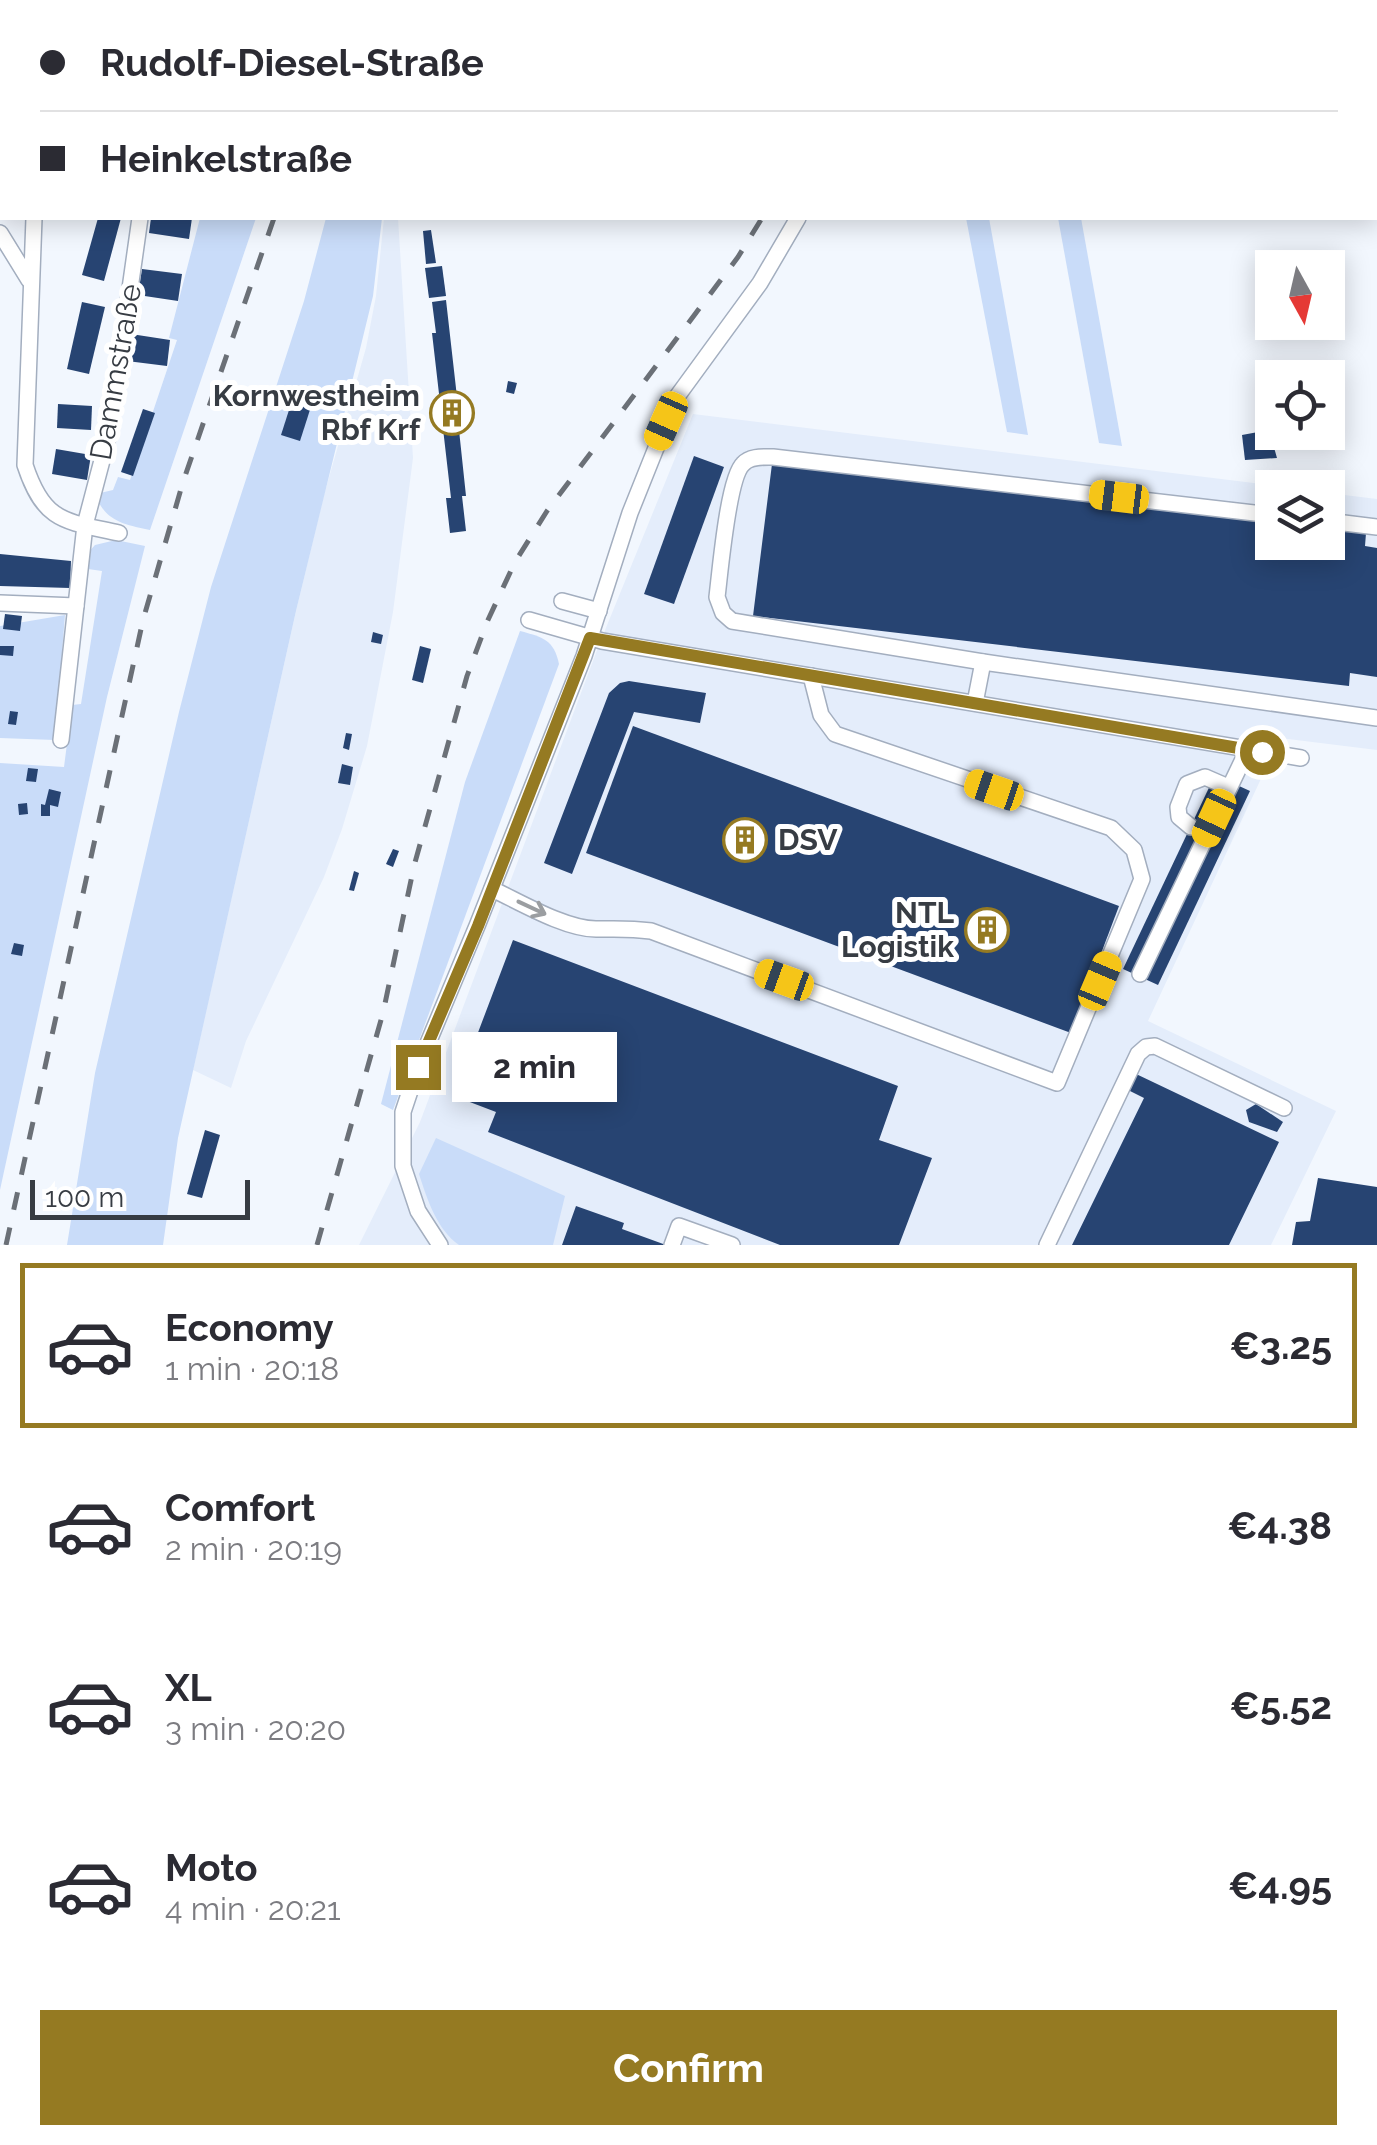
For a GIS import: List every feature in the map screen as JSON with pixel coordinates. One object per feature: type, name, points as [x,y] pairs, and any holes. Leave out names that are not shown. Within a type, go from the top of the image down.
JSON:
[{"type":"street","points":[[34,220],[25,465],[33,488],[57,518],[119,533]]},
{"type":"street","name":"Dammstraße","points":[[61,740],[85,525],[110,430],[140,220]]},
{"type":"street","points":[[440,1245],[418,1211],[403,1166],[403,1112],[418,1067],[590,638],[636,498],[676,398],[760,284],[797,220]]},
{"type":"street","points":[[0,233],[31,284]]},
{"type":"street","points":[[1255,513],[773,457],[754,458],[742,464],[733,484],[717,597],[723,613],[732,621],[983,662],[1377,718]]},
{"type":"street","points":[[1345,523],[1377,527]]},
{"type":"street","points":[[562,601],[599,611]]},
{"type":"street","points":[[0,603],[76,606]]},
{"type":"street","points":[[529,620],[590,638],[1301,758]]},
{"type":"street","points":[[975,704],[983,662]]},
{"type":"street","points":[[492,889],[594,930],[616,926],[652,931],[1057,1083],[1142,879],[1134,850],[1111,828],[829,730],[811,676]]},
{"type":"street","points":[[1140,974],[1248,749]]},
{"type":"street","points":[[1191,826],[1180,816],[1178,807],[1188,784],[1205,777],[1228,787]]},
{"type":"street","points":[[1047,1245],[1138,1054],[1146,1046],[1154,1046],[1284,1108]]},
{"type":"street","points":[[672,1245],[679,1226],[732,1245]]},
{"type":"shaded area","points":[[199,220],[255,220],[150,530],[113,519],[98,501],[100,493],[113,490],[118,477],[130,480],[177,340],[169,338]]},
{"type":"shaded area","points":[[325,220],[382,220],[373,296],[296,611],[178,1138],[163,1245],[67,1245],[95,1073],[179,712],[211,587],[304,301]]},
{"type":"shaded area","points":[[384,220],[398,220],[413,458],[393,612],[367,746],[342,829],[324,877],[246,1041],[231,1088],[193,1070],[296,611],[366,348]]},
{"type":"shaded area","points":[[966,220],[989,220],[1028,435],[1007,432]]},
{"type":"shaded area","points":[[1058,220],[1081,220],[1122,446],[1099,443]]},
{"type":"shaded area","points":[[693,414],[1255,483],[1255,560],[1345,560],[1345,495],[1377,499],[1377,750],[1280,738],[1148,1021],[1336,1111],[1271,1245],[359,1245],[420,1122],[599,645]]},
{"type":"shaded area","points":[[116,540],[145,546],[107,697],[0,1190],[0,763],[64,767],[72,705],[81,704],[102,571],[88,569],[87,554],[95,545]]},
{"type":"shaded area","points":[[65,615],[55,740],[0,738],[0,626]]},
{"type":"shaded area","points":[[520,631],[546,641],[559,664],[393,1110],[381,1104],[465,782]]},
{"type":"shaded area","points":[[436,1138],[565,1196],[553,1245],[459,1245],[451,1239],[434,1213],[419,1174]]},
{"type":"building","points":[[97,220],[120,220],[104,281],[82,275]]},
{"type":"building","points":[[151,220],[192,220],[189,239],[149,233]]},
{"type":"building","points":[[431,230],[436,263],[426,264],[423,231]]},
{"type":"building","points":[[442,266],[446,296],[429,298],[425,268]]},
{"type":"building","points":[[142,269],[182,274],[178,301],[138,295]]},
{"type":"building","points":[[446,300],[457,397],[462,397],[465,428],[459,430],[466,531],[450,533],[446,498],[451,498],[432,333],[436,333],[432,302]]},
{"type":"building","points":[[82,302],[105,307],[89,374],[67,369]]},
{"type":"building","points":[[131,334],[170,340],[167,366],[127,361]]},
{"type":"building","points":[[508,381],[517,383],[514,394],[506,392]]},
{"type":"building","points":[[297,385],[316,391],[300,441],[281,435]]},
{"type":"building","points":[[58,404],[92,406],[91,430],[57,428]]},
{"type":"building","points":[[143,409],[155,413],[133,476],[121,472]]},
{"type":"building","points":[[1255,433],[1255,450],[1275,450],[1277,458],[1245,460],[1242,435]]},
{"type":"building","points":[[56,449],[91,455],[87,480],[52,474]]},
{"type":"building","points":[[694,456],[724,467],[674,604],[644,594]]},
{"type":"building","points":[[772,464],[1255,520],[1255,560],[1345,560],[1345,530],[1366,533],[1365,546],[1377,548],[1377,677],[1350,673],[1349,686],[753,616]]},
{"type":"building","points":[[0,554],[71,561],[70,588],[0,586]]},
{"type":"building","points":[[5,614],[22,616],[20,631],[3,629]]},
{"type":"building","points":[[373,632],[383,635],[381,644],[371,642]]},
{"type":"building","points":[[0,646],[14,646],[13,656],[0,655]]},
{"type":"building","points":[[420,646],[431,649],[423,683],[412,680]]},
{"type":"building","points":[[629,681],[706,693],[700,723],[634,712],[572,874],[544,863],[609,693]]},
{"type":"building","points":[[10,711],[18,712],[16,725],[8,724]]},
{"type":"building","points":[[633,726],[1119,906],[1071,1033],[586,853]]},
{"type":"building","points":[[346,733],[352,734],[349,750],[343,748]]},
{"type":"building","points":[[342,764],[353,767],[350,785],[338,783]]},
{"type":"building","points":[[28,768],[38,769],[36,782],[26,781]]},
{"type":"building","points":[[1215,775],[1250,791],[1158,985],[1123,969]]},
{"type":"building","points":[[49,789],[61,792],[58,807],[50,805],[50,816],[41,816],[41,804],[45,805]]},
{"type":"building","points":[[27,803],[28,814],[19,815],[18,804]]},
{"type":"building","points":[[393,849],[399,851],[393,867],[386,864]]},
{"type":"building","points":[[354,871],[359,873],[354,891],[349,890]]},
{"type":"building","points":[[513,940],[898,1086],[879,1140],[932,1158],[899,1245],[780,1245],[488,1132],[496,1112],[454,1096]]},
{"type":"building","points":[[14,943],[24,945],[22,956],[11,954]]},
{"type":"building","points":[[1134,1073],[1279,1142],[1229,1245],[1072,1245],[1144,1098],[1126,1089]]},
{"type":"building","points":[[1256,1104],[1283,1122],[1277,1132],[1249,1122],[1246,1110]]},
{"type":"building","points":[[205,1130],[220,1135],[202,1198],[187,1194]]},
{"type":"building","points":[[1318,1178],[1377,1187],[1377,1245],[1292,1245],[1296,1222],[1310,1221]]},
{"type":"building","points":[[576,1206],[624,1223],[622,1229],[666,1245],[562,1245]]},
{"type":"railway","points":[[6,1245],[143,620],[183,482],[273,220]]},
{"type":"railway","points":[[317,1245],[383,1013],[414,866],[467,676],[487,622],[515,562],[547,511],[738,257],[761,220]]},
{"type":"place","name":"Kornwestheim Rbf Krf","points":[[452,413]]},
{"type":"place","name":"DSV","points":[[745,840]]},
{"type":"place","name":"NTL Logistik","points":[[987,930]]},
{"type":"route","points":[[418,1067],[478,926],[590,638],[1262,752]]}]
